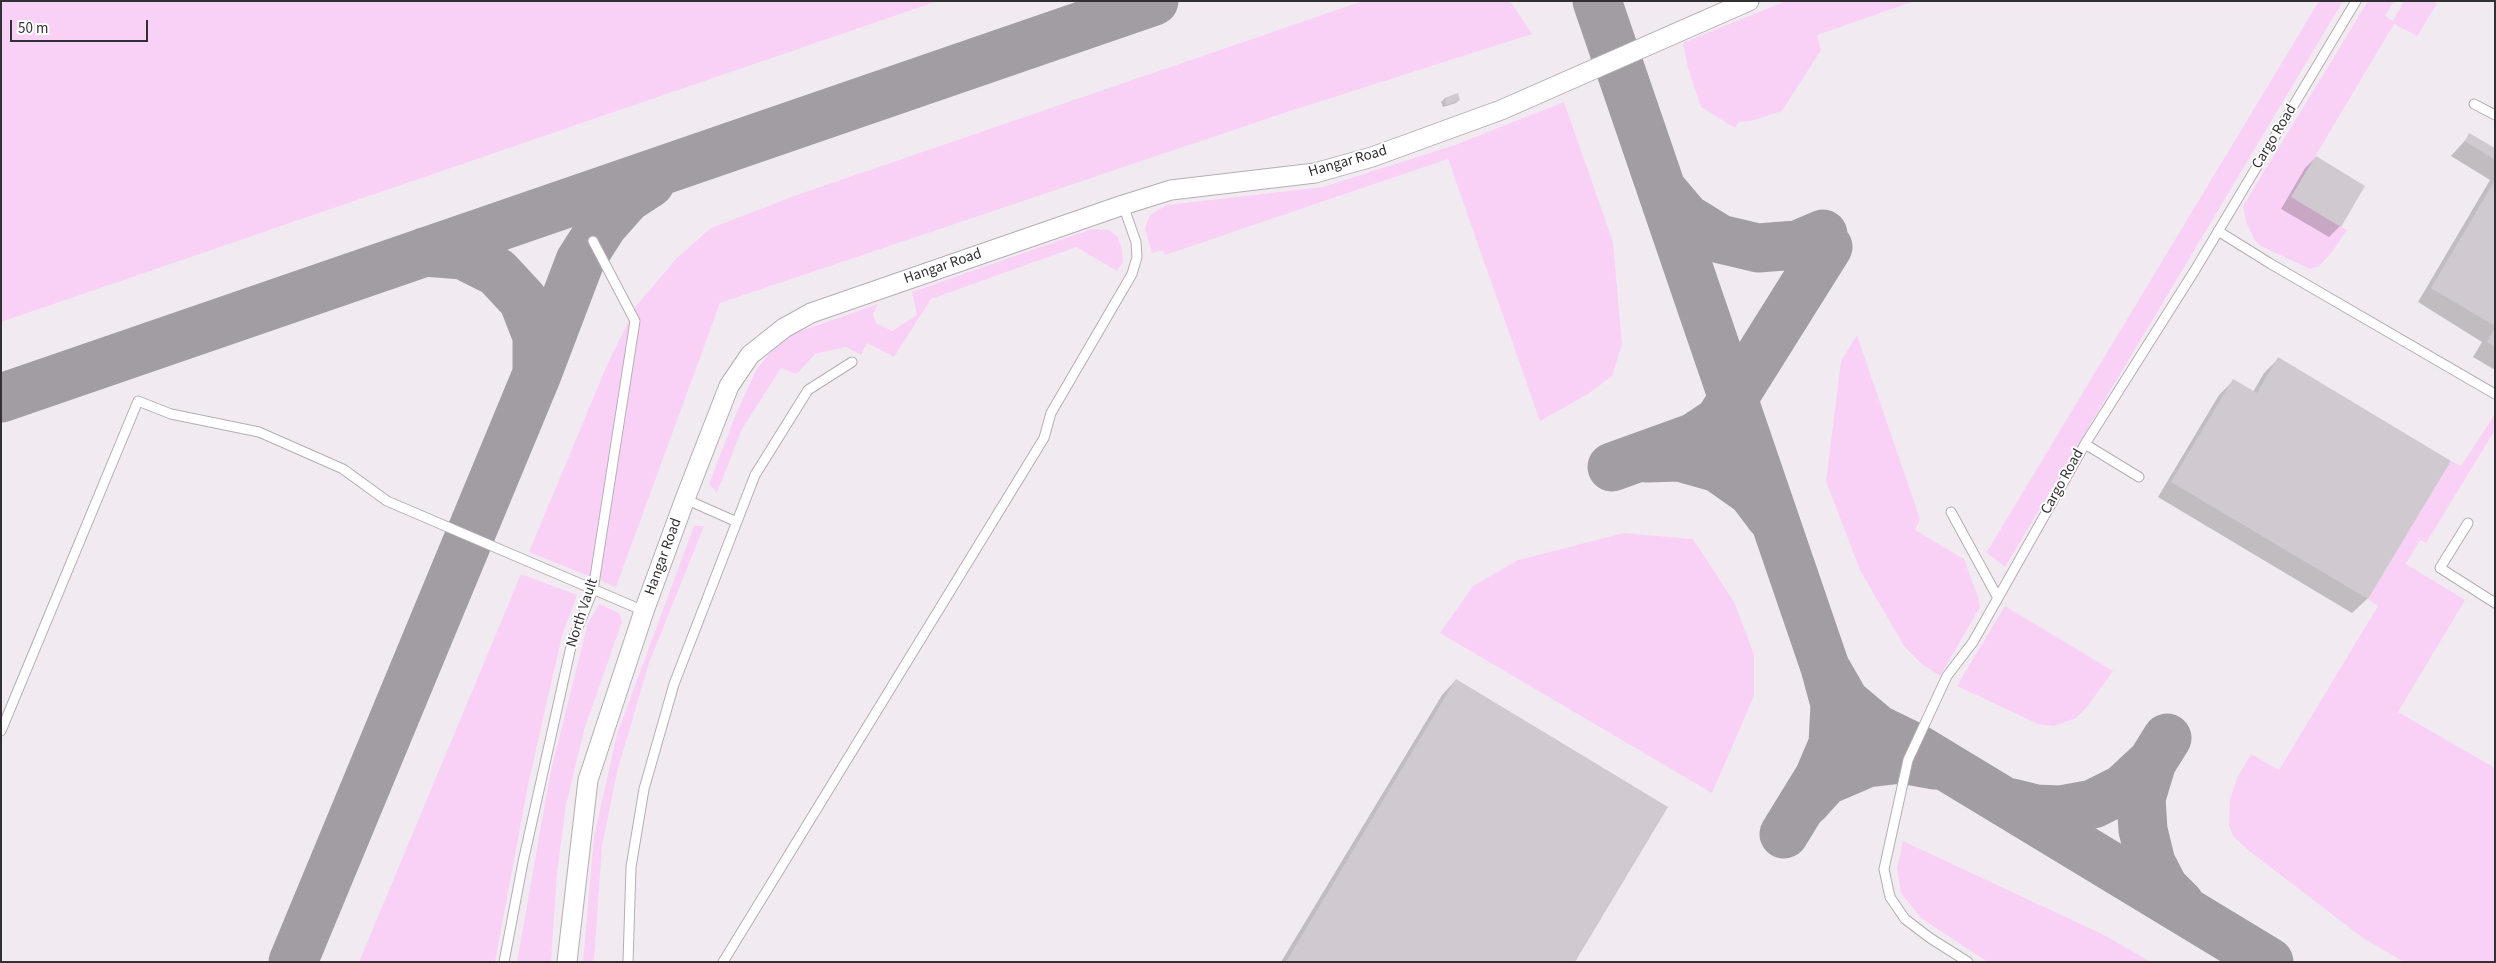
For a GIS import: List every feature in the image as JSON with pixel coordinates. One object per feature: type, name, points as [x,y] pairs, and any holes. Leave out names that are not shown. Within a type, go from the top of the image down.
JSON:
[{"type":"street","name":"Hangar Road","points":[[567,962],[588,780],[644,611],[685,499],[729,386],[750,355],[784,328],[811,313],[1123,205],[1171,190],[1315,173],[1372,157],[1501,110],[1749,1]]},
{"type":"lane","name":"Cargo Road","points":[[1968,962],[1905,920],[1890,897],[1884,868],[1908,760],[1947,676],[1973,642],[2084,444],[2218,231],[2356,1]]},
{"type":"lane","points":[[2474,104],[2495,116]]},
{"type":"lane","points":[[723,962],[1044,438],[1051,413],[1132,274],[1137,257],[1136,242],[1123,205]]},
{"type":"lane","points":[[2218,231],[2271,264],[2495,394]]},
{"type":"lane","name":"North Vault","points":[[504,962],[523,862],[572,642],[593,590],[635,321],[593,241]]},
{"type":"lane","points":[[628,962],[631,867],[644,789],[674,684],[755,474],[808,390],[852,362]]},
{"type":"lane","points":[[1,732],[138,401],[171,414],[260,432],[343,469],[387,501],[644,611]]},
{"type":"lane","points":[[2084,444],[2140,478]]},
{"type":"lane","points":[[685,499],[737,522]]},
{"type":"lane","points":[[1952,512],[1998,598]]},
{"type":"lane","points":[[2468,523],[2440,568],[2495,603]]},
{"type":"shaded area","points":[[1,1],[938,1],[1,322]]},
{"type":"shaded area","points":[[1363,1],[1510,1],[1532,34],[1287,112],[720,303],[616,587],[529,552],[607,365],[636,306],[677,258],[711,228],[794,196]]},
{"type":"shaded area","points":[[1786,1],[1915,1],[1817,35],[1821,50],[1782,111],[1751,121],[1738,122],[1735,128],[1701,107],[1688,68],[1683,43]]},
{"type":"shaded area","points":[[2319,1],[2343,1],[2005,567],[1986,552]]},
{"type":"shaded area","points":[[2368,1],[2394,1],[2385,16],[2393,21],[2404,1],[2433,1],[2437,4],[2417,36],[2394,24],[2291,197],[2347,230],[2332,252],[2319,266],[2310,269],[2261,246],[2254,239],[2246,222],[2243,206]]},
{"type":"shaded area","points":[[1564,102],[1613,242],[1622,344],[1612,376],[1588,394],[1540,421],[1448,159],[1165,255],[1163,250],[1152,253],[1145,228],[1150,215],[1167,205],[1323,187],[1455,145]]},
{"type":"shaded area","points":[[1092,229],[1109,230],[1118,237],[1122,249],[1123,262],[1117,271],[1076,247],[931,299],[894,357],[867,343],[861,355],[846,347],[815,354],[795,374],[781,368],[742,429],[717,493],[709,484],[736,414],[756,370],[774,348],[792,334],[878,304],[873,314],[876,323],[892,331],[917,315],[912,292]]},
{"type":"shaded area","points":[[1857,335],[1920,519],[1915,530],[1964,559],[1978,597],[1980,607],[1940,676],[1922,664],[1904,646],[1860,570],[1826,481],[1841,361]]},
{"type":"shaded area","points":[[2495,414],[2495,430],[2426,543],[2420,540],[2406,564],[2465,600],[2398,712],[2495,768],[2495,962],[2404,962],[2363,938],[2248,850],[2233,836],[2229,825],[2230,799],[2237,778],[2251,754],[2279,770],[2378,606],[2368,599],[2451,461],[2461,466]]},
{"type":"shaded area","points":[[694,526],[704,526],[649,663],[617,772],[602,846],[594,962],[583,962],[594,837],[617,734]]},
{"type":"shaded area","points":[[1624,533],[1693,539],[1734,602],[1754,654],[1754,696],[1712,793],[1440,633],[1473,586],[1518,560]]},
{"type":"shaded area","points":[[521,574],[577,595],[562,636],[528,785],[495,962],[359,962]]},
{"type":"shaded area","points":[[599,604],[619,613],[622,622],[584,730],[566,805],[557,873],[551,962],[517,962],[550,775],[588,623]]},
{"type":"shaded area","points":[[2005,606],[2113,671],[2087,707],[2076,718],[2054,726],[2038,724],[1957,686]]},
{"type":"shaded area","points":[[1903,841],[2104,935],[2151,962],[1988,962],[1921,918],[1901,893],[1897,868]]},
{"type":"building","points":[[1458,93],[1460,100],[1446,105],[1444,98]]},
{"type":"building","points":[[2469,133],[2495,148],[2495,160],[2465,141]]},
{"type":"building","points":[[2316,156],[2365,186],[2341,227],[2291,197]]},
{"type":"building","points":[[2495,180],[2495,326],[2431,288]]},
{"type":"building","points":[[2495,328],[2495,347],[2487,342]]},
{"type":"building","points":[[2278,357],[2451,461],[2368,599],[2171,482],[2233,379],[2257,393]]},
{"type":"building","points":[[1456,679],[1668,807],[1575,962],[1286,962]]},
{"type":"taxiway","points":[[1,398],[1154,1]]},
{"type":"taxiway","points":[[1597,1],[1825,667],[1835,704],[1833,744],[1819,777],[1784,834]]},
{"type":"taxiway","points":[[293,962],[537,374],[580,261],[603,225],[627,198],[650,183]]},
{"type":"taxiway","points":[[1664,192],[1686,218],[1720,239],[1758,248],[1797,245],[1823,234]]},
{"type":"taxiway","points":[[1612,467],[1695,437],[1719,421],[1828,247]]},
{"type":"taxiway","points":[[424,252],[463,255],[497,272],[523,300],[537,336],[537,373]]},
{"type":"taxiway","points":[[1647,458],[1679,457],[1718,468],[1752,492],[1770,516]]},
{"type":"taxiway","points":[[1826,669],[1845,702],[1877,729],[1914,747],[2269,962]]},
{"type":"taxiway","points":[[2167,738],[2152,762],[2141,798],[2143,830],[2151,863],[2164,888],[2180,904]]},
{"type":"taxiway","points":[[1806,802],[1825,781],[1867,763],[1901,759],[1934,765]]},
{"type":"taxiway","points":[[2012,803],[2036,809],[2060,810],[2093,804],[2123,789],[2152,762]]}]
